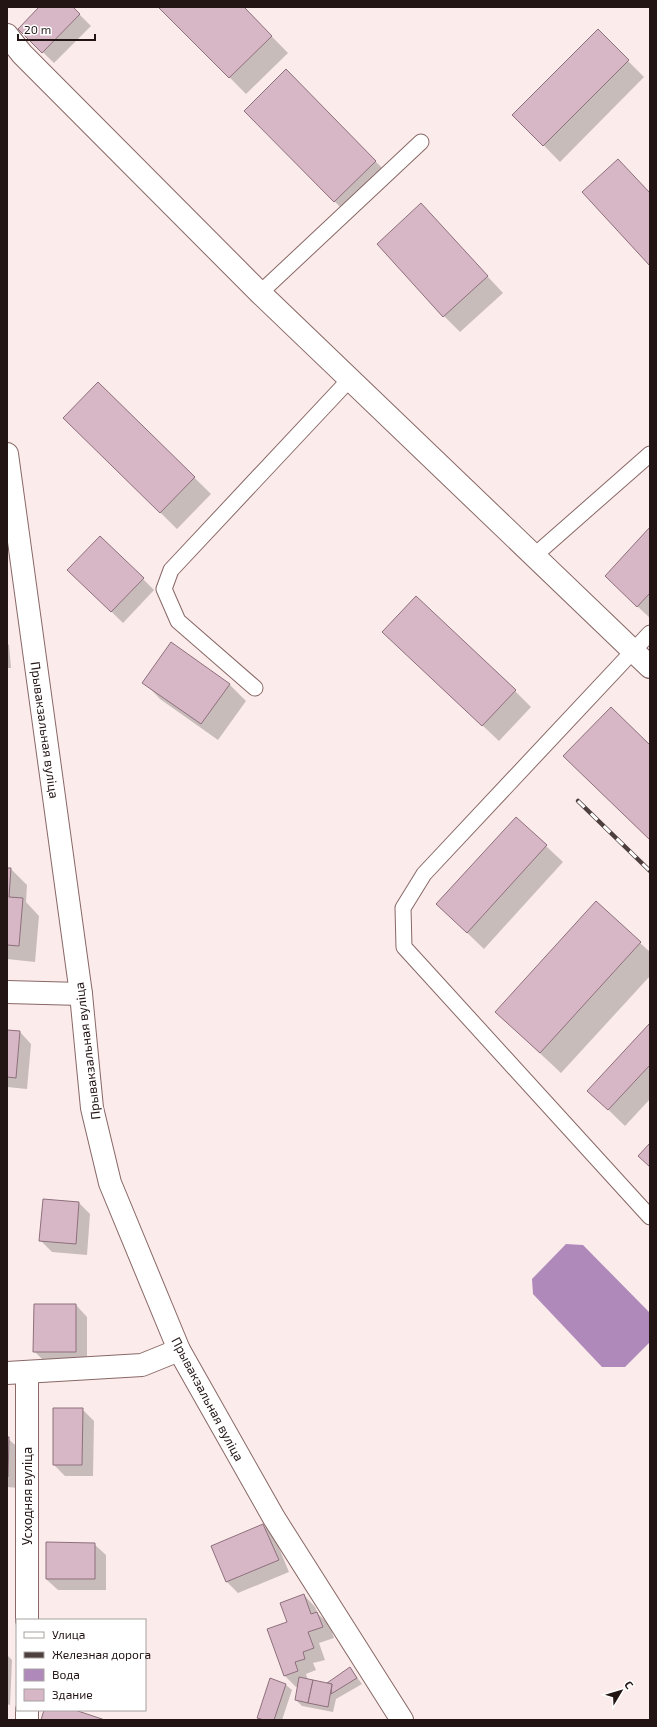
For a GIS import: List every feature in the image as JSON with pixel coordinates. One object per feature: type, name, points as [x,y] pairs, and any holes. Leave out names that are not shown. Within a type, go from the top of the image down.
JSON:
[{"type":"street","points":[[7,36],[22,54],[260,293],[650,668]]},
{"type":"street","name":"Прывакзальная вуліца","points":[[7,454],[10,495],[81,994],[92,1108],[110,1183],[179,1350],[274,1518],[402,1720]]},
{"type":"street","points":[[7,992],[81,994]]},
{"type":"street","points":[[17,1372],[142,1365],[179,1350]]},
{"type":"street","name":"Усходняя вуліца","points":[[17,1372],[27,1619]]},
{"type":"lane","points":[[260,293],[421,142]]},
{"type":"lane","points":[[255,688],[178,621],[164,589],[171,570],[350,379]]},
{"type":"lane","points":[[534,556],[650,454]]},
{"type":"lane","points":[[650,633],[424,874],[403,908],[404,947],[650,1217]]},
{"type":"water","points":[[566,1244],[583,1245],[650,1313],[650,1342],[625,1367],[602,1367],[533,1294],[532,1279]]},
{"type":"building","points":[[39,7],[73,7],[80,14],[42,53],[18,29]]},
{"type":"building","points":[[158,7],[244,7],[272,36],[229,78]]},
{"type":"building","points":[[598,29],[629,60],[543,146],[512,115]]},
{"type":"building","points":[[286,69],[376,161],[334,202],[244,111]]},
{"type":"building","points":[[618,159],[650,193],[650,266],[582,192]]},
{"type":"building","points":[[421,203],[488,276],[443,317],[377,244]]},
{"type":"building","points":[[98,382],[195,477],[160,513],[63,418]]},
{"type":"building","points":[[650,527],[650,593],[637,607],[605,576]]},
{"type":"building","points":[[100,536],[144,578],[111,612],[67,570]]},
{"type":"building","points":[[416,596],[516,690],[482,726],[382,632]]},
{"type":"building","points":[[171,642],[230,684],[201,724],[142,683]]},
{"type":"building","points":[[611,707],[650,745],[650,840],[563,756]]},
{"type":"building","points":[[516,817],[547,845],[467,933],[436,904]]},
{"type":"building","points":[[7,868],[11,868],[9,897],[23,898],[19,946],[7,945]]},
{"type":"building","points":[[596,901],[641,942],[540,1053],[495,1012]]},
{"type":"building","points":[[650,1023],[650,1065],[608,1110],[587,1091]]},
{"type":"building","points":[[7,1030],[20,1031],[16,1078],[7,1077]]},
{"type":"building","points":[[650,1143],[650,1167],[638,1156]]},
{"type":"building","points":[[43,1199],[79,1202],[76,1244],[39,1241]]},
{"type":"building","points":[[34,1304],[76,1304],[76,1352],[33,1352]]},
{"type":"building","points":[[53,1408],[83,1408],[82,1465],[53,1465]]},
{"type":"building","points":[[7,1437],[9,1437],[8,1477],[7,1477]]},
{"type":"building","points":[[263,1524],[279,1560],[226,1582],[211,1546]]},
{"type":"building","points":[[46,1542],[95,1543],[95,1579],[46,1579]]},
{"type":"building","points":[[304,1594],[311,1614],[317,1612],[323,1627],[308,1632],[314,1648],[303,1652],[305,1659],[295,1662],[298,1671],[284,1676],[267,1629],[287,1622],[280,1603]]},
{"type":"building","points":[[350,1667],[357,1678],[331,1694],[332,1684],[327,1683]]},
{"type":"building","points":[[299,1677],[313,1680],[308,1703],[295,1700]]},
{"type":"building","points":[[270,1678],[286,1684],[274,1720],[264,1720],[257,1718]]},
{"type":"building","points":[[313,1680],[332,1684],[328,1707],[308,1703]]},
{"type":"building","points":[[44,1711],[78,1711],[105,1720],[41,1720]]},
{"type":"railway","points":[[578,801],[650,871]]}]
